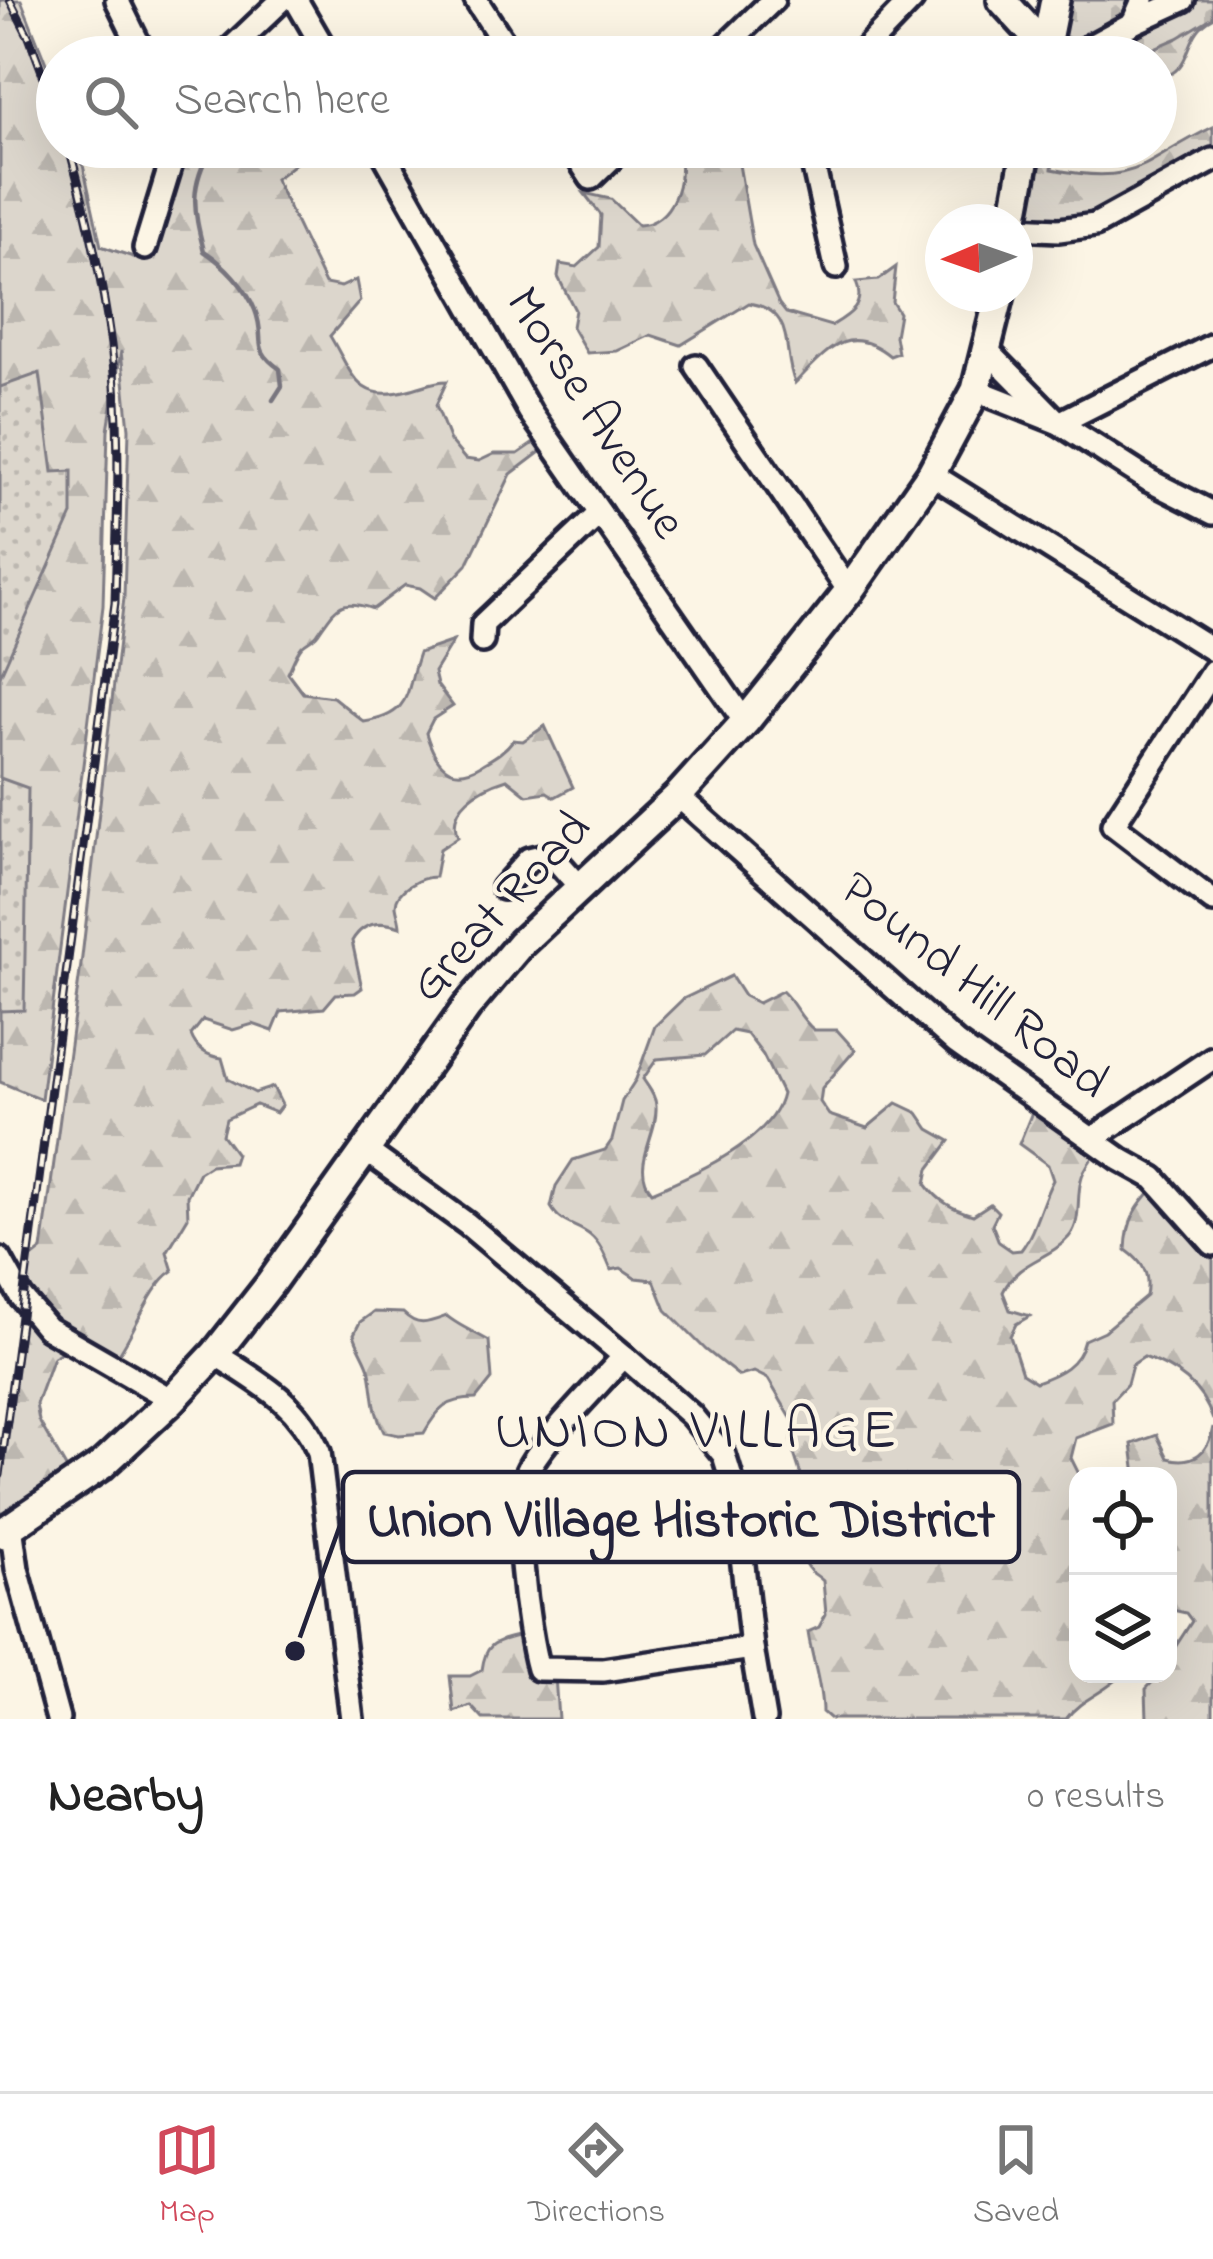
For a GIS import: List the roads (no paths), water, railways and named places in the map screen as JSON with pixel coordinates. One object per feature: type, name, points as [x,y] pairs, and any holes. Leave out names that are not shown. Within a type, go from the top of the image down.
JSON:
[{"type":"main road","points":[[1002,0],[1025,36]]},
{"type":"main road","points":[[1043,36],[1055,0]]},
{"type":"main road","points":[[1018,204],[1024,168]]},
{"type":"main road","name":"Great Road","points":[[4,1531],[102,1465],[215,1354],[467,1007],[521,943],[678,796],[745,722],[850,591],[931,474],[976,390],[996,312]]},
{"type":"street","points":[[116,0],[134,36]]},
{"type":"street","points":[[244,36],[282,0]]},
{"type":"street","points":[[296,0],[317,36]]},
{"type":"street","points":[[476,0],[499,36]]},
{"type":"street","points":[[736,36],[773,0]]},
{"type":"street","points":[[877,36],[912,0]]},
{"type":"street","points":[[1133,23],[1143,0]]},
{"type":"street","points":[[1108,36],[1183,0]]},
{"type":"street","points":[[1033,227],[1059,230],[1096,225],[1213,160]]},
{"type":"street","points":[[145,248],[170,168]]},
{"type":"street","name":"Morse Avenue","points":[[392,168],[530,412],[745,722]]},
{"type":"street","points":[[814,168],[836,267]]},
{"type":"street","points":[[1059,423],[1213,345]]},
{"type":"street","points":[[988,351],[1059,423]]},
{"type":"street","points":[[696,366],[850,591]]},
{"type":"street","points":[[976,390],[1059,423],[1150,481],[1213,513]]},
{"type":"street","points":[[931,474],[1213,650]]},
{"type":"street","points":[[482,640],[483,624],[505,598],[600,513]]},
{"type":"street","points":[[1213,671],[1113,825],[1213,901]]},
{"type":"street","name":"Pound Hill Road","points":[[678,796],[956,1043],[1154,1178],[1213,1244]]},
{"type":"street","points":[[503,888],[529,860],[546,855],[580,887]]},
{"type":"street","points":[[1092,1139],[1213,1058]]},
{"type":"street","points":[[365,1150],[467,1224],[624,1356],[691,1415],[724,1454],[735,1491],[764,1719]]},
{"type":"street","points":[[0,1259],[21,1297],[47,1328],[172,1400]]},
{"type":"street","points":[[215,1354],[276,1393],[307,1423],[319,1452],[352,1719]]},
{"type":"street","points":[[624,1356],[530,1466],[520,1488],[538,1669],[603,1670],[752,1648]]},
{"type":"street","points":[[4,1531],[58,1719]]},
{"type":"waterway","points":[[202,168],[196,186],[196,210],[204,251],[234,277],[255,310],[262,349],[280,369],[282,386],[273,400]]},
{"type":"railway","points":[[10,0],[36,56]]},
{"type":"railway","points":[[0,1475],[115,603],[114,377],[99,270],[74,168]]},
{"type":"place","name":"Union Village Historic District","points":[[295,1651]]},
{"type":"district","name":"UNION VILLAGE","points":[[697,1433]]}]
